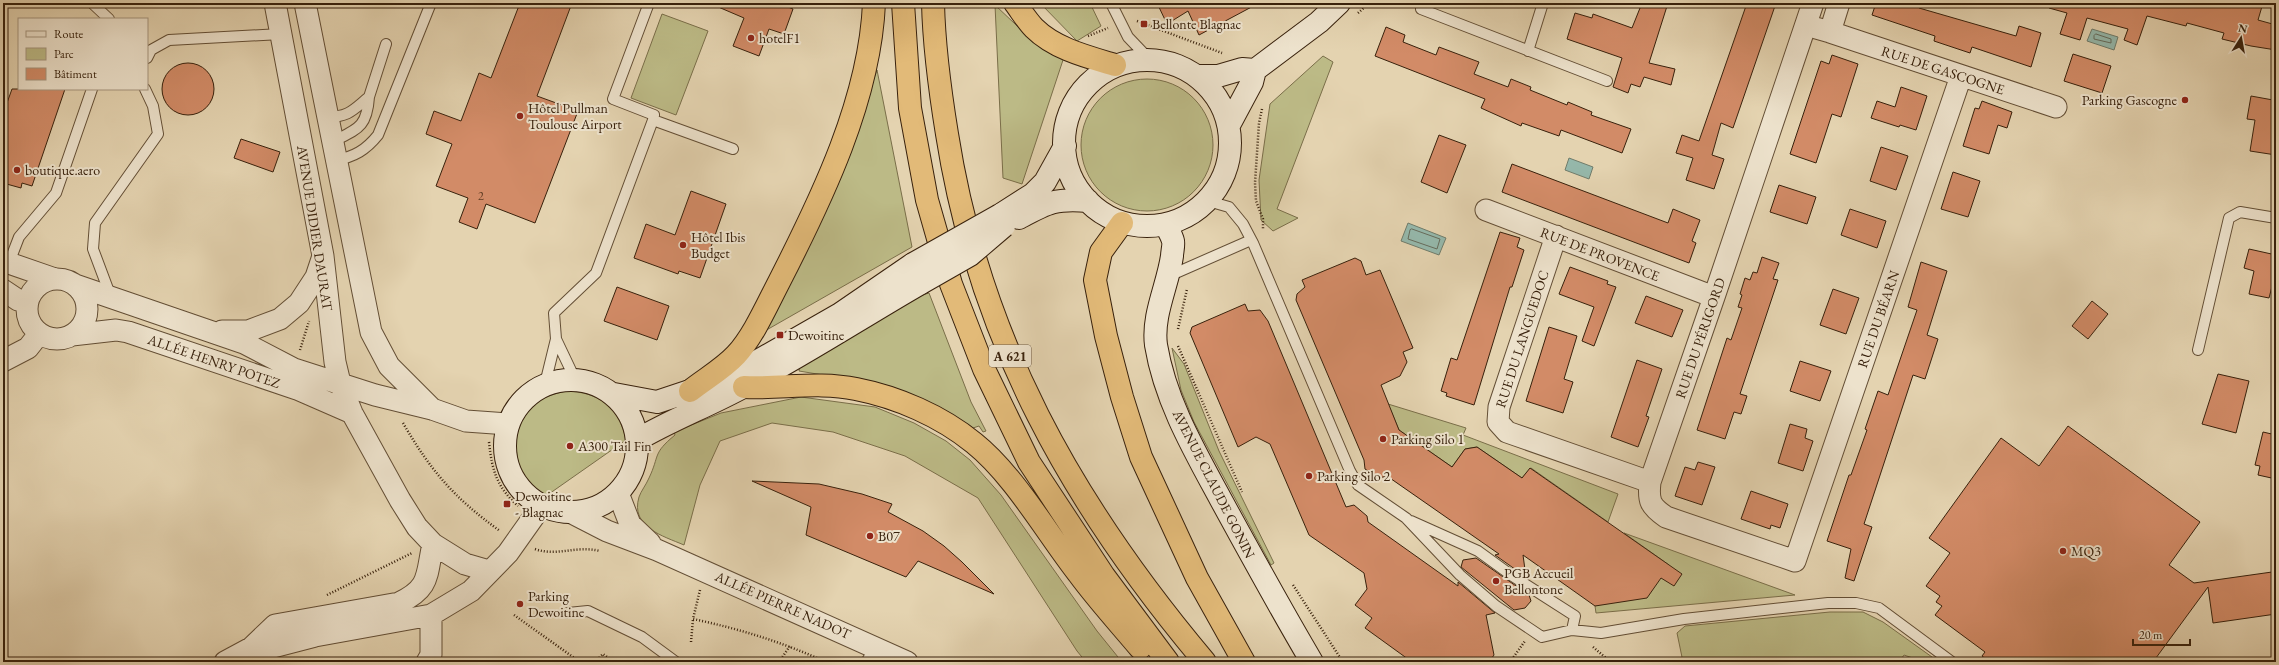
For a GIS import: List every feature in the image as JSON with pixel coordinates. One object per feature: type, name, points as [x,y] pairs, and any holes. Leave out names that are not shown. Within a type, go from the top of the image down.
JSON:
[{"type":"highway","points":[[690,391],[736,355],[760,318],[787,266],[844,137],[858,95],[871,38],[874,3]]},
{"type":"highway","name":"A 621","points":[[903,3],[910,108],[927,200],[951,284],[984,369],[1029,462],[1104,576],[1168,662]]},
{"type":"highway","name":"A 621","points":[[934,3],[934,25],[942,108],[955,188],[977,270],[993,316],[1032,406],[1056,451],[1089,505],[1134,572],[1204,662]]},
{"type":"highway","points":[[1015,3],[1034,28],[1070,51],[1115,66]]},
{"type":"highway","points":[[1122,223],[1101,252],[1095,280],[1106,336],[1122,396],[1141,457],[1194,571],[1244,662]]},
{"type":"highway","points":[[744,387],[815,385],[855,388],[893,399],[934,417],[974,443],[1008,478],[1078,574],[1152,662]]},
{"type":"main road","points":[[1230,125],[1252,82],[1255,70],[1319,22],[1339,3]]},
{"type":"main road","points":[[1149,59],[1174,64],[1197,76],[1212,89],[1223,106],[1230,125],[1231,152],[1223,178],[1208,201],[1189,216],[1166,225],[1144,227],[1122,223],[1097,210],[1088,201],[1074,182],[1068,165],[1064,130],[1073,103],[1091,81],[1115,66],[1132,60],[1149,59]]},
{"type":"main road","points":[[1197,76],[1218,76],[1242,69],[1255,70]]},
{"type":"main road","points":[[614,394],[625,407],[632,420],[637,440],[633,469],[618,493],[603,504],[587,510],[570,512],[556,510],[542,505],[526,495],[514,480],[506,456],[504,443],[508,424],[520,402],[529,394],[545,384],[575,379],[592,383],[614,394],[658,402],[690,391],[749,366],[833,317],[917,273],[970,255],[1002,221],[1045,182],[1065,146]]},
{"type":"main road","points":[[1002,221],[1049,202],[1065,199],[1088,201]]},
{"type":"main road","name":"AVENUE CLAUDE GONIN","points":[[1166,225],[1174,242],[1179,280],[1162,296],[1157,321],[1156,344],[1165,380],[1177,415],[1263,578],[1312,662]]},
{"type":"main road","points":[[637,440],[666,424],[744,387],[917,273]]},
{"type":"street","name":"AVENUE DIDIER DAURAT","points":[[275,3],[323,256],[335,362],[340,383],[352,413],[400,500],[417,527],[424,547],[465,564],[489,571]]},
{"type":"street","points":[[305,3],[371,332],[389,366],[432,409]]},
{"type":"street","name":"RUE DU PÉRIGORD","points":[[1795,561],[1666,517],[1654,509],[1649,496],[1650,482],[1813,3]]},
{"type":"street","points":[[1830,32],[1838,3]]},
{"type":"street","name":"RUE DE GASCOGNE","points":[[1806,24],[2056,107]]},
{"type":"street","name":"RUE DU BÉARN","points":[[1795,561],[1961,76]]},
{"type":"street","name":"RUE DE PROVENCE","points":[[1486,210],[1714,297]]},
{"type":"street","name":"RUE DU LANGUEDOC","points":[[1556,236],[1499,407],[1498,422],[1506,432],[1650,482]]},
{"type":"street","name":"ALLÉE HENRY POTEZ","points":[[208,330],[248,331],[280,319],[299,303],[308,290],[316,278],[323,256]]},
{"type":"street","points":[[6,262],[55,279],[64,280],[75,285],[83,294],[87,305],[86,317],[81,327],[72,335],[61,339],[49,339],[39,334],[28,319],[27,302],[37,286],[55,279]]},
{"type":"street","name":"ALLÉE HENRY POTEZ","points":[[75,285],[244,342],[294,369],[340,383]]},
{"type":"street","points":[[3,290],[18,300],[27,302]]},
{"type":"street","name":"ALLÉE HENRY POTEZ","points":[[72,335],[116,330],[128,332],[297,389],[352,413]]},
{"type":"street","points":[[3,361],[28,348],[39,334]]},
{"type":"street","points":[[340,383],[393,401],[432,409],[466,421],[508,424]]},
{"type":"street","name":"ALLÉE PIERRE NADOT","points":[[618,493],[630,524],[657,550]]},
{"type":"street","points":[[251,648],[265,649],[315,636],[430,614],[471,591],[508,553],[542,505]]},
{"type":"street","name":"ALLÉE PIERRE NADOT","points":[[570,512],[608,531],[657,550],[871,654],[907,662]]},
{"type":"street","points":[[225,662],[251,648],[275,625],[399,603],[416,595],[427,579],[424,547]]},
{"type":"street","points":[[427,662],[431,656],[430,614]]},
{"type":"lane","points":[[92,3],[108,18]]},
{"type":"lane","points":[[334,151],[356,155],[370,145],[378,135],[431,3]]},
{"type":"lane","points":[[545,384],[556,339],[554,313],[596,273],[653,120],[654,115],[613,99],[649,3]]},
{"type":"lane","points":[[1111,3],[1128,37],[1149,59]]},
{"type":"lane","points":[[1528,51],[1544,3]]},
{"type":"lane","points":[[1421,9],[1607,81]]},
{"type":"lane","points":[[148,56],[151,50],[169,40],[281,34]]},
{"type":"lane","points":[[334,151],[364,123],[368,110],[369,97],[386,44]]},
{"type":"lane","points":[[6,262],[19,237],[56,192],[92,90]]},
{"type":"lane","points":[[111,297],[93,249],[95,222],[158,134],[153,106],[145,90]]},
{"type":"lane","points":[[327,117],[341,117],[352,113],[369,97]]},
{"type":"lane","points":[[653,120],[733,149]]},
{"type":"lane","points":[[1208,201],[1229,207],[1243,224],[1252,241],[1350,471],[1358,484],[1406,518],[1478,551],[1575,616],[1572,630]]},
{"type":"lane","points":[[2198,350],[2229,218],[2240,212],[2276,218]]},
{"type":"lane","points":[[1179,280],[1252,241]]},
{"type":"lane","points":[[556,339],[575,379]]},
{"type":"lane","points":[[1406,518],[1460,575],[1496,606],[1542,637],[1572,630],[1601,633],[1684,619],[1828,604],[1856,603],[1879,608],[1952,662]]},
{"type":"lane","points":[[568,613],[588,611],[642,637],[676,662]]},
{"type":"path","points":[[1070,51],[1078,40],[1132,19],[1229,55]]},
{"type":"path","points":[[1252,241],[1263,230],[1263,219],[1256,201],[1255,184],[1259,123],[1263,103]]},
{"type":"path","points":[[1177,336],[1179,280]]},
{"type":"path","name":"AVENUE CLAUDE GONIN","points":[[1177,343],[1243,495]]},
{"type":"path","points":[[401,419],[418,448],[442,482],[475,513],[504,534]]},
{"type":"path","points":[[325,595],[424,547]]},
{"type":"path","points":[[530,547],[542,552],[555,553],[581,548],[606,553]]},
{"type":"path","points":[[1292,583],[1343,662]]},
{"type":"path","points":[[691,642],[693,618],[700,587]]},
{"type":"path","points":[[514,614],[580,662]]},
{"type":"path","points":[[693,618],[743,630],[791,646],[826,662]]},
{"type":"path","points":[[1510,662],[1532,631]]},
{"type":"path","points":[[779,662],[791,646]]},
{"type":"path","points":[[595,662],[603,654],[610,659]]},
{"type":"green space","points":[[1040,3],[1090,3],[1101,26],[1077,41]]},
{"type":"green space","points":[[995,5],[1033,41],[1064,57],[1022,184],[1003,178]]},
{"type":"green space","points":[[662,14],[708,31],[676,115],[631,98]]},
{"type":"green space","points":[[1323,56],[1333,62],[1277,209],[1298,218],[1273,231],[1261,220],[1259,180],[1270,104]]},
{"type":"green space","points":[[877,70],[912,247],[763,332],[832,195]]},
{"type":"green space","points":[[1153,79],[1172,84],[1184,90],[1194,98],[1202,108],[1208,120],[1212,132],[1212,158],[1208,170],[1202,182],[1194,192],[1184,200],[1172,206],[1160,210],[1141,211],[1122,206],[1110,200],[1100,192],[1092,182],[1086,170],[1082,158],[1081,139],[1086,120],[1092,108],[1100,98],[1110,90],[1122,84],[1134,80]]},
{"type":"green space","points":[[929,293],[971,402],[986,431],[983,432],[979,426],[973,428],[948,412],[889,386],[799,371],[800,366],[916,297]]},
{"type":"green space","points":[[1172,348],[1184,364],[1219,451],[1274,563],[1271,565],[1194,422],[1181,390]]},
{"type":"green space","points":[[566,391],[588,394],[598,398],[606,404],[613,410],[623,428],[626,440],[546,496],[536,490],[524,476],[517,456],[517,434],[525,414],[533,405],[544,398]]},
{"type":"green space","points":[[801,397],[875,407],[914,423],[946,441],[970,460],[1001,495],[1097,631],[1122,662],[1086,662],[1077,651],[978,498],[905,456],[833,432],[772,423],[720,441],[700,485],[684,545],[658,534],[644,523],[639,516],[637,507],[639,497],[649,478],[660,451],[663,446],[675,435],[674,432],[721,413]]},
{"type":"green space","points":[[1388,404],[1466,428],[1463,435],[1618,494],[1608,522],[1531,468],[1522,478],[1477,447],[1465,449],[1452,467],[1399,430]]},
{"type":"green space","points":[[1624,533],[1795,595],[1596,613],[1595,606],[1669,565]]},
{"type":"green space","points":[[1830,612],[1863,612],[1883,622],[1939,662],[1924,662],[1904,655],[1899,662],[1683,662],[1677,633],[1685,626]]},
{"type":"water","points":[[2092,29],[2118,37],[2114,50],[2087,41]]},
{"type":"water","points":[[1569,158],[1593,167],[1589,179],[1565,170]]},
{"type":"water","points":[[1408,223],[1446,238],[1439,255],[1401,241]]},
{"type":"building","name":"Hôtel Pullman Toulouse Airport","points":[[520,3],[572,3],[537,96],[578,111],[535,223],[486,204],[477,229],[459,222],[468,198],[436,186],[452,144],[426,134],[434,111],[461,121],[479,73],[491,78]]},
{"type":"building","name":"hotelF1","points":[[709,3],[778,3],[793,9],[784,34],[769,29],[759,56],[733,46],[744,18]]},
{"type":"building","points":[[1157,3],[1259,3],[1199,35],[1188,11],[1167,24]]},
{"type":"building","points":[[1642,3],[1668,3],[1649,63],[1675,69],[1671,85],[1644,77],[1640,87],[1631,84],[1628,93],[1613,87],[1622,58],[1567,39],[1575,13],[1592,18],[1593,14],[1632,28]]},
{"type":"building","points":[[1747,3],[1776,3],[1733,128],[1721,123],[1712,155],[1724,159],[1714,189],[1686,180],[1693,158],[1676,153],[1682,135],[1699,141]]},
{"type":"building","points":[[1876,3],[1911,3],[1920,6],[1919,8],[2016,36],[2019,26],[2041,33],[2031,67],[1972,47],[1970,53],[1934,41],[1935,36],[1872,15]]},
{"type":"building","points":[[2050,3],[2263,3],[2258,20],[2276,25],[2276,50],[2222,39],[2224,33],[2187,23],[2186,26],[2147,16],[2137,45],[2124,40],[2128,29],[2087,18],[2080,40],[2060,34],[2067,13],[2049,8]]},
{"type":"building","points":[[1386,27],[1405,35],[1403,42],[1436,55],[1439,47],[1479,62],[1474,74],[1508,87],[1511,79],[1531,87],[1530,90],[1567,105],[1568,102],[1592,112],[1591,115],[1631,129],[1622,153],[1561,130],[1559,136],[1522,123],[1521,126],[1481,108],[1485,99],[1375,56]]},
{"type":"building","points":[[2073,54],[2111,66],[2102,93],[2064,81]]},
{"type":"building","points":[[1832,55],[1858,64],[1841,117],[1832,114],[1816,163],[1790,154],[1821,61],[1829,64]]},
{"type":"building","points":[[183,63],[193,63],[207,70],[214,84],[214,94],[207,108],[193,115],[183,115],[173,111],[166,104],[162,94],[162,84],[166,74],[173,67]]},
{"type":"building","points":[[1901,87],[1927,96],[1916,130],[1900,125],[1899,127],[1871,118],[1877,101],[1895,107]]},
{"type":"building","points":[[12,89],[65,90],[32,186],[22,183],[21,188],[3,183],[3,114]]},
{"type":"building","points":[[2251,96],[2273,100],[2272,108],[2276,108],[2273,131],[2276,132],[2276,155],[2250,151],[2255,120],[2247,119]]},
{"type":"building","points":[[1982,101],[2012,112],[2007,128],[1998,125],[1989,154],[1963,146],[1975,108],[1979,109]]},
{"type":"building","points":[[1439,135],[1466,145],[1447,193],[1421,182]]},
{"type":"building","points":[[241,139],[280,152],[273,172],[234,158]]},
{"type":"building","points":[[1881,147],[1908,156],[1896,190],[1870,181]]},
{"type":"building","points":[[1512,164],[1668,223],[1673,209],[1700,220],[1692,241],[1696,243],[1689,263],[1502,192]]},
{"type":"building","points":[[1953,172],[1980,181],[1968,217],[1941,209]]},
{"type":"building","points":[[1779,185],[1816,197],[1807,224],[1770,212]]},
{"type":"building","points":[[691,191],[726,204],[700,278],[679,271],[678,274],[634,258],[646,224],[675,235]]},
{"type":"building","points":[[1850,209],[1886,221],[1877,248],[1841,235]]},
{"type":"building","points":[[1500,232],[1520,238],[1517,247],[1524,250],[1512,287],[1510,287],[1474,405],[1446,396],[1447,393],[1441,391],[1451,358],[1457,360]]},
{"type":"building","points":[[2249,249],[2276,255],[2276,271],[2269,298],[2249,294],[2254,271],[2244,268]]},
{"type":"building","points":[[1762,257],[1779,263],[1773,279],[1778,280],[1740,394],[1747,396],[1741,414],[1734,412],[1725,439],[1697,430],[1727,338],[1731,340],[1742,308],[1738,307],[1745,278],[1750,280],[1753,272],[1757,273]]},
{"type":"building","name":"Parking Silo 1","points":[[1355,258],[1361,261],[1366,275],[1380,270],[1413,348],[1403,352],[1407,362],[1400,376],[1381,385],[1399,430],[1452,467],[1465,449],[1477,447],[1522,478],[1530,468],[1682,574],[1674,586],[1661,578],[1647,598],[1595,606],[1523,555],[1526,577],[1495,555],[1499,554],[1387,476],[1379,478],[1365,469],[1364,460],[1296,300],[1297,294],[1305,287],[1302,280]]},
{"type":"building","points":[[1921,262],[1947,271],[1927,335],[1938,339],[1925,379],[1913,375],[1864,524],[1872,527],[1854,581],[1845,578],[1851,549],[1827,541],[1849,475],[1851,475],[1867,430],[1865,429],[1878,391],[1888,395],[1917,310],[1908,307]]},
{"type":"building","points":[[1570,267],[1608,281],[1607,284],[1616,287],[1594,346],[1582,341],[1594,307],[1559,294]]},
{"type":"building","points":[[617,287],[669,306],[657,340],[604,321]]},
{"type":"building","points":[[1833,289],[1859,298],[1846,334],[1820,325]]},
{"type":"building","points":[[1646,296],[1683,310],[1672,337],[1635,323]]},
{"type":"building","points":[[2092,301],[2108,314],[2088,339],[2072,326]]},
{"type":"building","name":"Parking Silo 2","points":[[1245,304],[1248,311],[1260,310],[1268,321],[1346,507],[1354,505],[1367,516],[1368,522],[1458,586],[1458,582],[1495,613],[1486,615],[1494,655],[1489,662],[1412,662],[1365,628],[1372,618],[1355,605],[1367,589],[1364,573],[1309,535],[1270,444],[1256,437],[1238,447],[1190,333],[1192,327]]},
{"type":"building","points":[[1549,327],[1577,336],[1564,379],[1573,382],[1563,413],[1526,401]]},
{"type":"building","points":[[1637,360],[1662,369],[1646,416],[1649,417],[1638,447],[1611,437]]},
{"type":"building","points":[[1800,361],[1831,371],[1820,401],[1790,391]]},
{"type":"building","points":[[2218,374],[2249,381],[2236,433],[2202,424]]},
{"type":"building","points":[[1790,424],[1807,429],[1805,438],[1813,441],[1803,471],[1778,463]]},
{"type":"building","name":"MQ3","points":[[2068,426],[2200,522],[2169,565],[2194,583],[2272,572],[2276,614],[2213,623],[2208,587],[2153,662],[1990,662],[1982,656],[1985,652],[1935,615],[1942,606],[1936,602],[1940,596],[1926,586],[1950,553],[1929,538],[2001,438],[2039,466]]},
{"type":"building","points":[[2263,432],[2276,435],[2276,479],[2258,475],[2260,466],[2255,465]]},
{"type":"building","points":[[1698,462],[1715,467],[1702,505],[1675,496],[1685,467],[1695,470]]},
{"type":"building","name":"B07","points":[[752,481],[819,484],[862,494],[892,504],[888,512],[923,531],[944,546],[994,594],[918,561],[906,577],[806,535],[811,507]]},
{"type":"building","points":[[1751,491],[1788,504],[1780,528],[1771,525],[1770,529],[1741,519]]},
{"type":"building","name":"PGB Accueil Bellontone","points":[[1476,558],[1529,595],[1531,601],[1525,608],[1514,610],[1461,567],[1463,560]]},
{"type":"place","name":"Bellonte Blagnac","points":[[1144,24]]},
{"type":"place","name":"hotelF1","points":[[751,38]]},
{"type":"place","name":"Parking Gascogne","points":[[2185,100]]},
{"type":"place","name":"Hôtel Pullman Toulouse Airport","points":[[520,116]]},
{"type":"place","name":"boutique.aero","points":[[17,170]]},
{"type":"place","name":"Hôtel Ibis Budget","points":[[683,245]]},
{"type":"place","name":"Dewoitine","points":[[780,335]]},
{"type":"place","name":"Parking Silo 1","points":[[1383,439]]},
{"type":"place","name":"A300 Tail Fin","points":[[570,446]]},
{"type":"place","name":"Parking Silo 2","points":[[1309,476]]},
{"type":"place","name":"Dewoitine - Blagnac","points":[[507,504]]},
{"type":"place","name":"B07","points":[[870,536]]},
{"type":"place","name":"MQ3","points":[[2063,551]]},
{"type":"place","name":"PGB Accueil Bellontone","points":[[1496,581]]},
{"type":"place","name":"Parking Dewoitine","points":[[520,604]]}]
